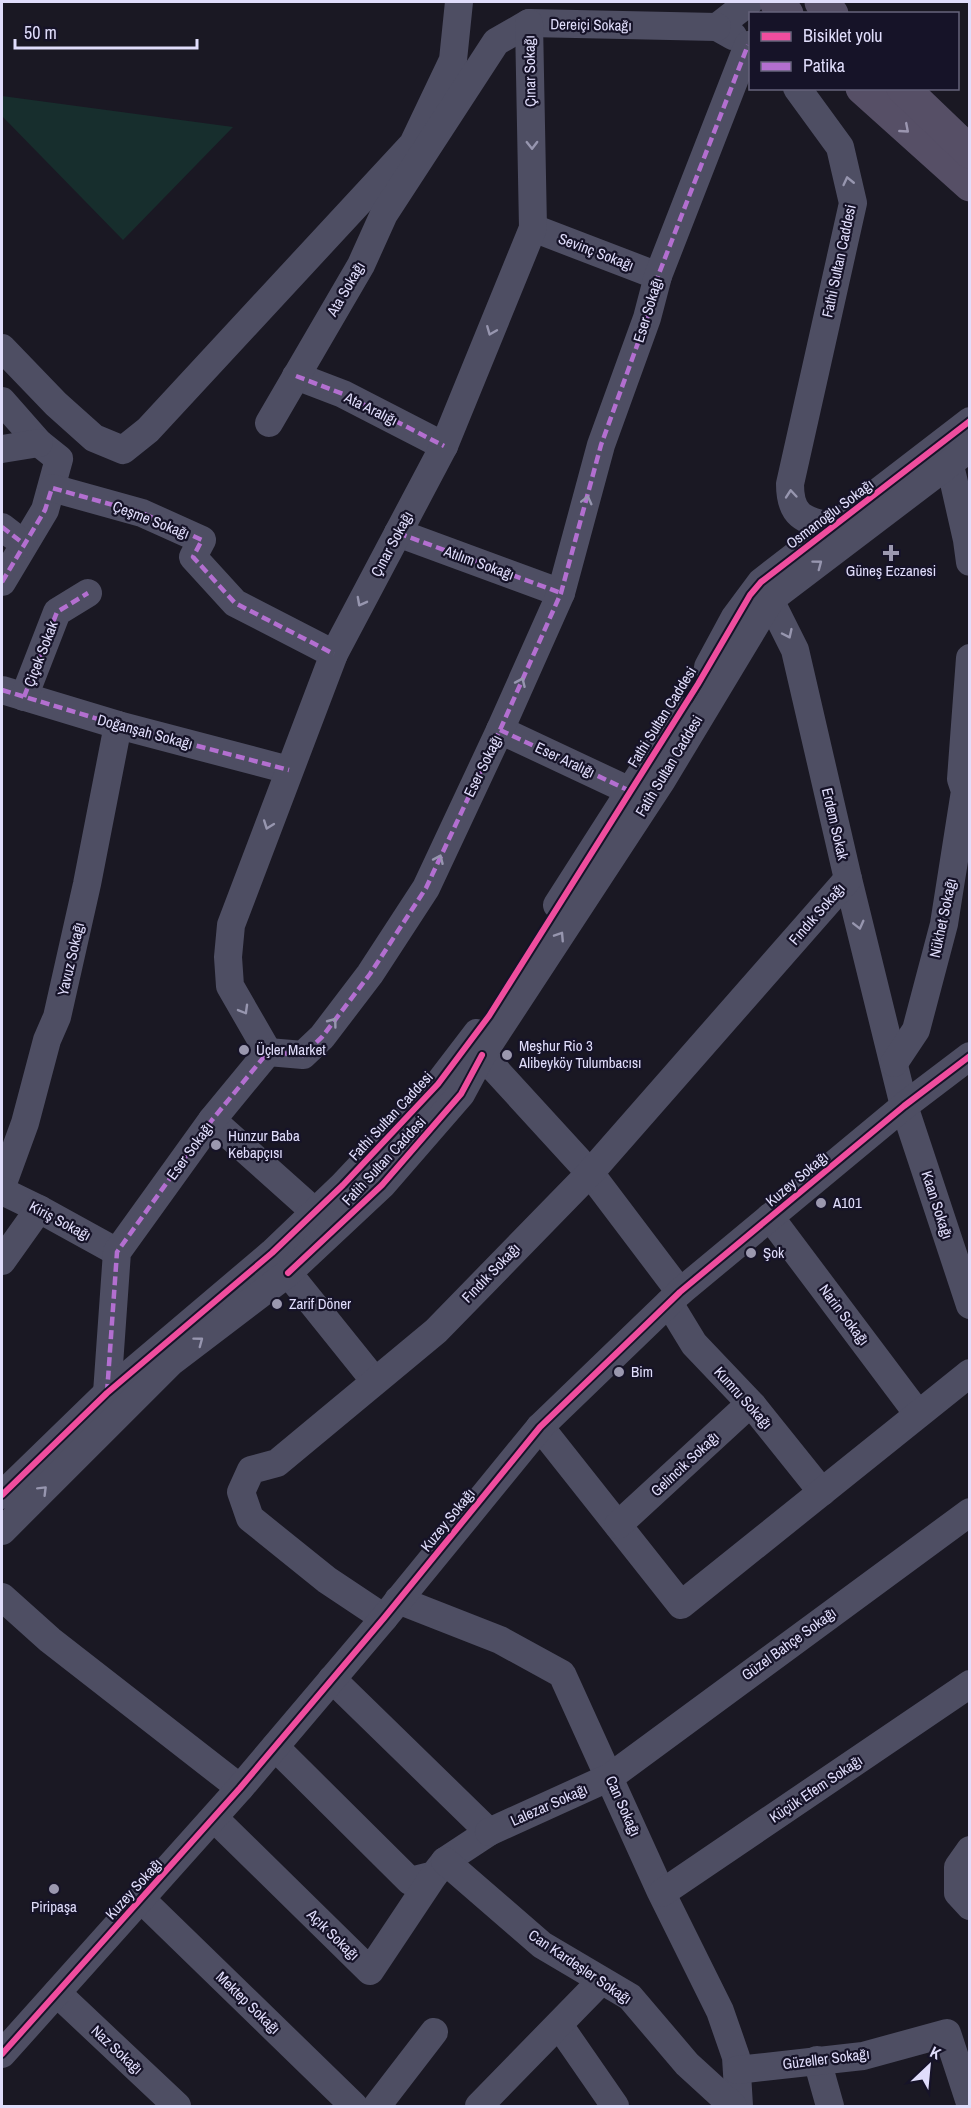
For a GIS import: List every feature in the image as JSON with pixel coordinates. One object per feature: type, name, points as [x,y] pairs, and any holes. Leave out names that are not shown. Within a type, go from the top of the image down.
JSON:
[{"type":"main road","points":[[864,90],[969,185]]},
{"type":"main road","points":[[905,90],[969,152]]},
{"type":"street","points":[[2,348],[56,405],[94,438],[123,450],[148,430],[413,144],[453,60],[459,2]]},
{"type":"street","points":[[749,2],[717,27],[749,46]]},
{"type":"street","name":"Dereiçi Sokağı","points":[[423,154],[496,42],[529,23],[717,27]]},
{"type":"street","name":"Çınar Sokağı","points":[[268,1052],[230,986],[228,957],[231,925],[334,654],[444,446],[533,228],[529,23]]},
{"type":"street","name":"Eser Sokağı","points":[[117,1252],[212,1120],[268,1052],[303,1055],[322,1037],[370,974],[426,888],[561,593],[601,445],[647,318],[658,276],[749,46]]},
{"type":"street","name":"Fathi Sultan Caddesi","points":[[798,90],[840,147],[853,203],[790,484],[790,502],[805,520],[832,527]]},
{"type":"street","name":"Ata Sokağı","points":[[269,423],[361,265],[384,214],[423,154]]},
{"type":"street","name":"Sevinç Sokağı","points":[[533,228],[658,276]]},
{"type":"street","name":"Ata Aralığı","points":[[296,376],[343,394],[444,446]]},
{"type":"street","points":[[2,401],[39,443],[59,459],[45,510],[2,582]]},
{"type":"street","name":"Osmanoğlu Sokağı","points":[[766,590],[832,527],[969,421]]},
{"type":"street","points":[[2,449],[39,443]]},
{"type":"street","points":[[766,590],[960,456],[969,562]]},
{"type":"street","name":"Çeşme Sokağı","points":[[52,488],[142,513],[202,540],[193,557],[235,603],[334,654]]},
{"type":"street","points":[[2,527],[24,544]]},
{"type":"street","name":"Atılım Sokağı","points":[[398,533],[561,593]]},
{"type":"street","name":"Fathi Sultan Caddesi","points":[[2,1495],[107,1394],[272,1253],[315,1212],[438,1084],[460,1057],[698,684],[735,617],[766,590]]},
{"type":"street","name":"Erdem Sokak","points":[[766,590],[795,650],[904,1106]]},
{"type":"street","name":"Fatih Sultan Caddesi","points":[[2,1531],[171,1362],[288,1272],[381,1185],[461,1094],[482,1055],[662,780],[766,590]]},
{"type":"street","name":"Çiçek Sokak","points":[[13,694],[57,612],[88,593]]},
{"type":"street","name":"Nükhet Sokağı","points":[[894,1063],[916,1030],[944,924],[964,803],[965,791],[961,779],[969,658]]},
{"type":"street","name":"Doğanşah Sokağı","points":[[13,694],[118,725],[289,770]]},
{"type":"street","name":"Yavuz Sokağı","points":[[2,1186],[25,1123],[47,1040],[57,1017],[87,884],[118,725]]},
{"type":"street","name":"Eser Aralığı","points":[[500,730],[630,790]]},
{"type":"street","name":"Fındık Sokağı","points":[[391,1609],[327,1580],[250,1518],[241,1492],[252,1470],[277,1463],[374,1380],[436,1331],[590,1173],[848,879]]},
{"type":"street","points":[[482,1055],[590,1173],[674,1297]]},
{"type":"street","name":"Kuzey Sokağı","points":[[2,2054],[240,1788],[540,1427],[674,1297],[904,1106],[966,1065]]},
{"type":"street","name":"Kaan Sokağı","points":[[904,1106],[969,1305]]},
{"type":"street","points":[[212,1120],[315,1212]]},
{"type":"street","name":"Kiriş Sokağı","points":[[2,1191],[117,1252]]},
{"type":"street","points":[[2,1261],[39,1209]]},
{"type":"street","name":"Narin Sokağı","points":[[770,1217],[918,1414]]},
{"type":"street","points":[[107,1394],[117,1252]]},
{"type":"street","points":[[288,1272],[374,1380]]},
{"type":"street","name":"Kumru Sokağı","points":[[674,1297],[694,1344],[753,1406],[822,1492]]},
{"type":"street","points":[[540,1427],[681,1605],[969,1373]]},
{"type":"street","name":"Gelincik Sokağı","points":[[618,1526],[742,1411],[753,1406]]},
{"type":"street","name":"Güzel Bahçe Sokağı","points":[[610,1777],[969,1512]]},
{"type":"street","points":[[2,1597],[50,1640],[240,1788]]},
{"type":"street","name":"Can Sokağı","points":[[391,1609],[500,1640],[562,1674],[662,1893],[720,2011],[736,2057],[739,2106]]},
{"type":"street","points":[[332,1679],[489,1832]]},
{"type":"street","name":"Küçük Efem Sokağı","points":[[662,1893],[969,1684]]},
{"type":"street","points":[[275,1747],[410,1881],[439,1868]]},
{"type":"street","name":"Lalezar Sokağı","points":[[439,1868],[489,1832],[610,1777]]},
{"type":"street","name":"Açık Sokağı","points":[[214,1818],[370,1971],[439,1868]]},
{"type":"street","points":[[969,1850],[958,1867],[958,1893],[969,1906]]},
{"type":"street","name":"Can Kardeşler Sokağı","points":[[439,1868],[542,1945],[601,1982],[630,1997],[687,2064],[733,2106]]},
{"type":"street","name":"Mektep Sokağı","points":[[141,1899],[354,2106]]},
{"type":"street","points":[[479,2106],[601,1982]]},
{"type":"street","name":"Naz Sokağı","points":[[57,1993],[177,2106]]},
{"type":"street","points":[[559,2025],[615,2106]]},
{"type":"street","points":[[377,2106],[434,2032]]},
{"type":"street","name":"Güzeller Sokağı","points":[[737,2070],[863,2056],[947,2033],[969,2103]]},
{"type":"street","points":[[817,2060],[830,2106]]},
{"type":"green space","points":[[2,96],[233,127],[123,240],[2,116]]},
{"type":"marked path","points":[[107,1393],[117,1252],[212,1120],[268,1052],[303,1055],[322,1037],[370,974],[426,888],[561,593],[601,445],[647,318],[658,276],[748,45]]},
{"type":"marked path","points":[[296,376],[343,394],[444,446]]},
{"type":"marked path","points":[[2,582],[45,510],[52,488],[142,513],[202,540],[193,557],[235,603],[334,654]]},
{"type":"marked path","points":[[2,527],[24,544]]},
{"type":"marked path","points":[[398,533],[561,593]]},
{"type":"marked path","points":[[24,697],[57,612],[88,593]]},
{"type":"marked path","points":[[2,690],[118,725],[289,770]]},
{"type":"marked path","points":[[500,730],[630,791]]},
{"type":"cycle path","points":[[2,1495],[107,1393],[272,1253],[343,1185],[438,1084],[489,1016],[698,684],[750,595],[761,582],[970,421]]},
{"type":"cycle path","points":[[288,1273],[382,1185],[461,1094],[482,1055]]},
{"type":"cycle path","points":[[2,2054],[240,1788],[384,1618],[540,1427],[680,1292],[904,1106],[970,1056]]},
{"type":"place","name":"Güneş Eczanesi","points":[[891,553]]},
{"type":"place","name":"Üçler Market","points":[[244,1050]]},
{"type":"place","name":"Meşhur Rio 3 Alibeyköy Tulumbacısı","points":[[507,1055]]},
{"type":"place","name":"Hunzur Baba Kebapçısı","points":[[216,1145]]},
{"type":"place","name":"A101","points":[[821,1203]]},
{"type":"place","name":"Şok","points":[[751,1253]]},
{"type":"place","name":"Zarif Döner","points":[[277,1304]]},
{"type":"place","name":"Bim","points":[[619,1372]]},
{"type":"place","name":"Piripaşa","points":[[54,1889]]}]
